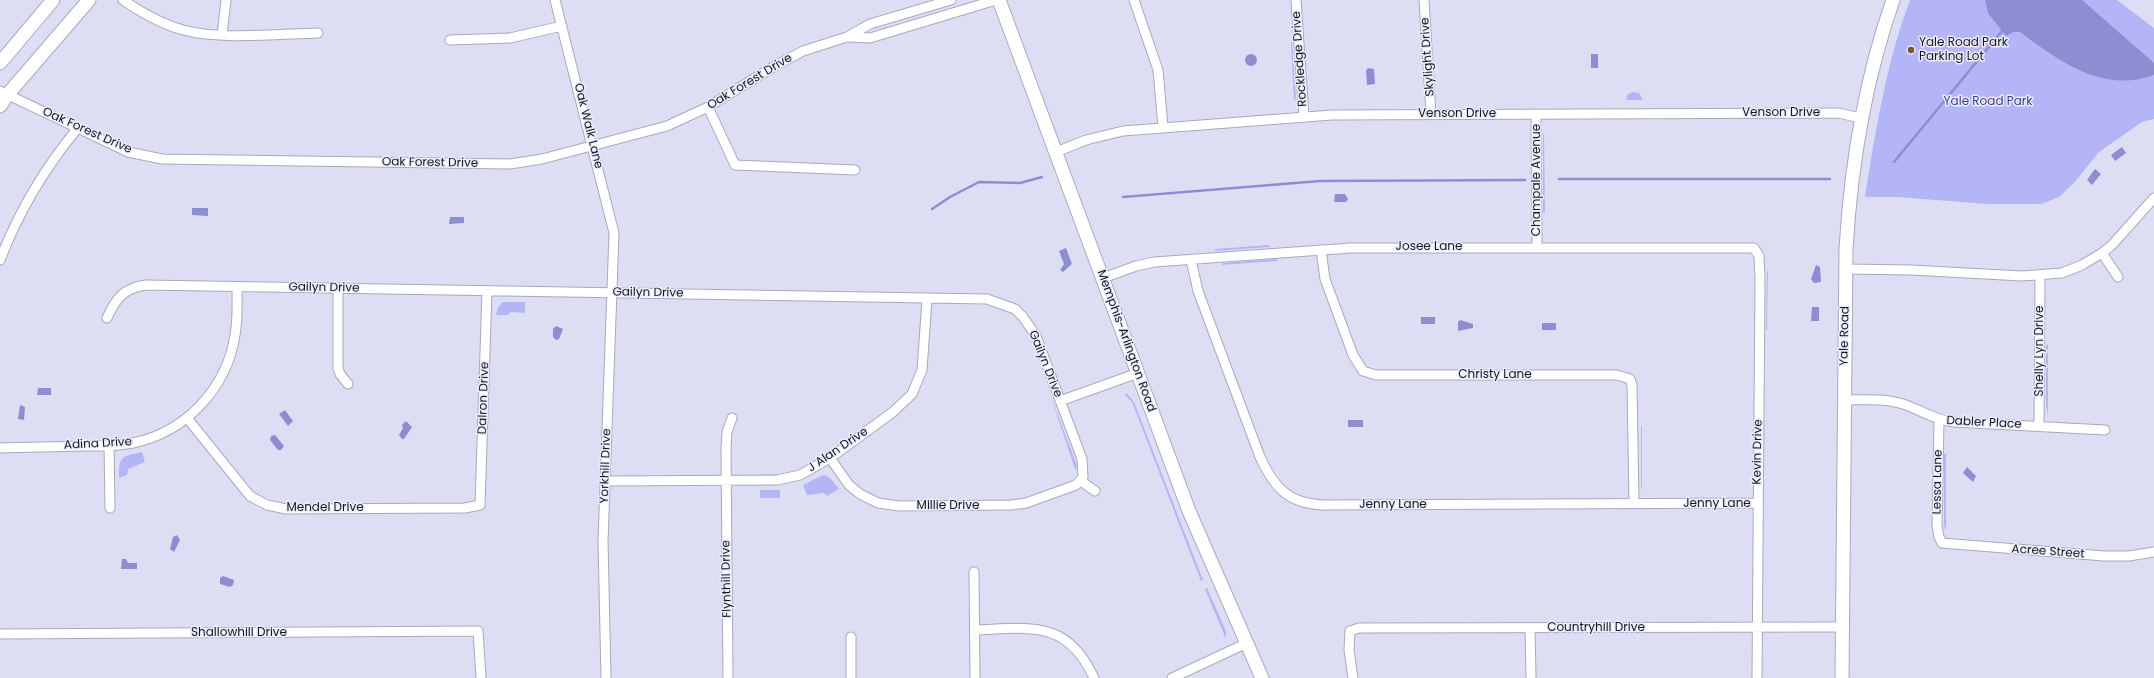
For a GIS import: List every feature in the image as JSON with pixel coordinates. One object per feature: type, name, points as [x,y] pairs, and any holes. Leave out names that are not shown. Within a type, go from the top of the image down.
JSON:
[{"type":"main road","points":[[0,63],[53,0]]},
{"type":"main road","points":[[0,106],[4,92],[89,0]]},
{"type":"main road","name":"Memphis-Arlington Road","points":[[998,0],[1190,511],[1262,678]]},
{"type":"main road","name":"Yale Road","points":[[1842,678],[1844,400],[1848,211],[1861,118],[1872,69],[1893,0]]},
{"type":"street","points":[[123,0],[147,16],[185,30],[222,35],[318,32]]},
{"type":"street","points":[[222,35],[226,0]]},
{"type":"street","name":"Oak Walk Lane","points":[[555,0],[593,145],[614,233],[612,254]]},
{"type":"street","name":"Oak Forest Drive","points":[[4,92],[128,152],[162,158],[510,164],[542,159],[667,126],[708,108],[772,67],[803,51],[847,37],[870,24],[951,0]]},
{"type":"street","name":"Oak Forest Drive","points":[[847,37],[870,38],[998,0]]},
{"type":"street","points":[[1134,0],[1158,70],[1163,127]]},
{"type":"street","name":"Rockledge Drive","points":[[1296,0],[1304,117]]},
{"type":"street","name":"Skylight Drive","points":[[1424,0],[1431,114]]},
{"type":"street","points":[[450,40],[510,38],[562,26]]},
{"type":"street","points":[[708,108],[735,165],[854,170]]},
{"type":"street","name":"Venson Drive","points":[[1056,152],[1102,135],[1163,127],[1362,114],[1838,113],[1861,118]]},
{"type":"street","name":"Champale Avenue","points":[[1536,114],[1537,247]]},
{"type":"street","points":[[0,260],[12,230],[37,182],[55,155],[77,128]]},
{"type":"street","points":[[1846,269],[2040,276],[2068,271],[2102,253],[2112,245],[2154,198]]},
{"type":"street","name":"Josee Lane","points":[[1103,278],[1145,264],[1360,248],[1746,247],[1757,251]]},
{"type":"street","name":"Christy Lane","points":[[1321,250],[1325,279],[1353,355],[1360,368],[1368,374],[1617,375],[1630,379],[1632,385],[1634,422],[1634,504]]},
{"type":"street","name":"Kevin Drive","points":[[1757,251],[1760,278],[1757,678]]},
{"type":"street","points":[[2102,253],[2118,277]]},
{"type":"street","name":"Yorkhill Drive","points":[[606,678],[604,541],[612,254]]},
{"type":"street","name":"Jenny Lane","points":[[1191,260],[1198,291],[1268,476],[1276,486],[1291,497],[1306,503],[1322,505],[1758,504]]},
{"type":"street","name":"Shelly Lyn Drive","points":[[2039,426],[2040,276]]},
{"type":"street","name":"Gailyn Drive","points":[[107,318],[113,303],[120,294],[137,286],[610,292],[987,299],[1015,309],[1023,317],[1036,336],[1082,459],[1084,470],[1081,481]]},
{"type":"street","name":"Adina Drive","points":[[0,448],[133,443],[150,438],[173,427],[187,418],[201,405],[215,388],[229,360],[236,330],[237,287]]},
{"type":"street","points":[[338,288],[338,368],[340,374],[348,384]]},
{"type":"street","name":"Dalron Drive","points":[[480,505],[487,291]]},
{"type":"street","name":"J Alan Drive","points":[[606,481],[778,480],[794,477],[830,458],[893,412],[912,394],[922,370],[927,299]]},
{"type":"street","points":[[1060,401],[1138,373]]},
{"type":"street","name":"Dabler Place","points":[[1844,400],[1882,400],[1896,402],[1939,421],[2105,430]]},
{"type":"street","name":"Mendel Drive","points":[[187,418],[246,492],[266,505],[286,509],[465,508],[480,505]]},
{"type":"street","name":"Flynthill Drive","points":[[728,678],[726,441],[732,418]]},
{"type":"street","name":"Lessa Lane","points":[[1939,421],[1937,525],[1939,537],[1942,543]]},
{"type":"street","points":[[109,445],[110,508]]},
{"type":"street","name":"Millie Drive","points":[[830,458],[849,484],[860,494],[870,500],[892,506],[1019,505],[1072,487],[1081,481]]},
{"type":"street","points":[[1081,481],[1095,491]]},
{"type":"street","name":"Acree Street","points":[[1942,543],[2104,556],[2129,556],[2154,552]]},
{"type":"street","points":[[974,572],[975,678]]},
{"type":"street","name":"Countryhill Drive","points":[[1352,678],[1349,650],[1350,631],[1371,628],[1842,627]]},
{"type":"street","points":[[1530,628],[1531,677]]},
{"type":"street","points":[[975,630],[1033,629],[1057,635],[1065,639],[1079,652],[1094,678]]},
{"type":"street","name":"Shallowhill Drive","points":[[0,634],[478,631],[481,678]]},
{"type":"street","points":[[851,637],[851,678]]},
{"type":"street","points":[[1172,678],[1247,643]]},
{"type":"green space","name":"Yale Road Park","points":[[1910,0],[2117,0],[2154,28],[2154,119],[2142,122],[2099,152],[2074,183],[2059,197],[2041,204],[1987,204],[1898,197],[1865,197],[1888,73],[1894,48]]},
{"type":"green space","points":[[1291,42],[1296,98],[1294,101]]},
{"type":"green space","points":[[1633,92],[1639,93],[1643,100],[1626,100],[1628,94]]},
{"type":"green space","points":[[1544,132],[1545,213],[1543,213],[1543,136]]},
{"type":"green space","points":[[1269,245],[1270,247],[1215,251],[1215,249]]},
{"type":"green space","points":[[1277,259],[1277,261],[1222,265],[1223,263]]},
{"type":"green space","points":[[1767,271],[1768,271],[1766,330]]},
{"type":"green space","points":[[503,302],[525,302],[525,313],[510,312],[508,315],[496,315],[498,307]]},
{"type":"green space","points":[[2046,345],[2048,345],[2048,415],[2046,405]]},
{"type":"green space","points":[[1126,393],[1134,402],[1203,580],[1201,581],[1132,402],[1125,395]]},
{"type":"green space","points":[[1050,394],[1076,463],[1077,468],[1075,469]]},
{"type":"green space","points":[[1642,426],[1642,491],[1641,484]]},
{"type":"green space","points":[[142,452],[145,462],[128,469],[127,475],[119,478],[121,461],[125,457]]},
{"type":"green space","points":[[1944,454],[1946,454],[1946,531],[1944,525]]},
{"type":"green space","points":[[826,475],[839,489],[827,496],[824,493],[807,495],[803,485]]},
{"type":"green space","points":[[760,490],[780,490],[780,498],[760,498]]},
{"type":"green space","points":[[1207,588],[1226,631],[1226,639],[1205,589]]},
{"type":"shaded area","points":[[1985,0],[2082,0],[2154,63],[2154,75],[2135,80],[2117,80],[2082,72],[2050,54],[2020,32],[2013,32],[2006,36],[1988,13]]},
{"type":"shaded area","points":[[1249,54],[1253,54],[1257,60],[1253,66],[1249,66],[1245,62],[1245,58]]},
{"type":"shaded area","points":[[1591,54],[1598,54],[1598,68],[1591,68]]},
{"type":"shaded area","points":[[1368,68],[1374,69],[1375,84],[1367,85],[1366,70]]},
{"type":"shaded area","points":[[2122,147],[2126,153],[2115,161],[2111,155]]},
{"type":"shaded area","points":[[2095,169],[2101,174],[2092,185],[2087,180]]},
{"type":"shaded area","points":[[1335,194],[1345,194],[1348,199],[1346,202],[1334,202]]},
{"type":"shaded area","points":[[192,208],[208,208],[208,216],[192,215]]},
{"type":"shaded area","points":[[450,217],[464,217],[464,223],[449,224]]},
{"type":"shaded area","points":[[1066,248],[1072,264],[1063,272],[1060,270],[1064,264],[1059,251]]},
{"type":"shaded area","points":[[1816,265],[1820,267],[1821,282],[1814,283],[1811,279]]},
{"type":"shaded area","points":[[1812,307],[1819,307],[1819,321],[1811,321]]},
{"type":"shaded area","points":[[1421,317],[1435,317],[1435,324],[1421,324]]},
{"type":"shaded area","points":[[1460,320],[1473,324],[1473,328],[1458,331],[1458,322]]},
{"type":"shaded area","points":[[1542,323],[1556,323],[1556,330],[1542,330]]},
{"type":"shaded area","points":[[556,326],[563,329],[559,339],[556,340],[553,337],[553,329]]},
{"type":"shaded area","points":[[38,388],[51,388],[51,395],[37,395]]},
{"type":"shaded area","points":[[20,405],[25,407],[24,420],[18,419]]},
{"type":"shaded area","points":[[285,410],[293,421],[288,426],[279,414]]},
{"type":"shaded area","points":[[1348,420],[1363,420],[1363,427],[1348,427]]},
{"type":"shaded area","points":[[406,421],[412,427],[404,439],[402,439],[399,435],[403,428],[402,425]]},
{"type":"shaded area","points":[[275,435],[284,446],[281,450],[278,450],[270,440],[271,436]]},
{"type":"shaded area","points":[[1967,467],[1976,476],[1973,482],[1963,473]]},
{"type":"shaded area","points":[[177,535],[180,540],[174,552],[170,549],[173,537]]},
{"type":"shaded area","points":[[122,559],[126,559],[128,563],[137,563],[137,569],[121,569]]},
{"type":"shaded area","points":[[223,576],[234,580],[233,585],[230,587],[220,584],[220,578]]},
{"type":"waterway","points":[[1894,162],[2002,31]]},
{"type":"waterway","points":[[932,209],[950,197],[979,182],[1020,183],[1042,177]]},
{"type":"waterway","points":[[1559,179],[1830,179]]},
{"type":"waterway","points":[[1123,197],[1320,181],[1525,180]]},
{"type":"place","name":"Yale Road Park Parking Lot","points":[[1911,50]]}]
